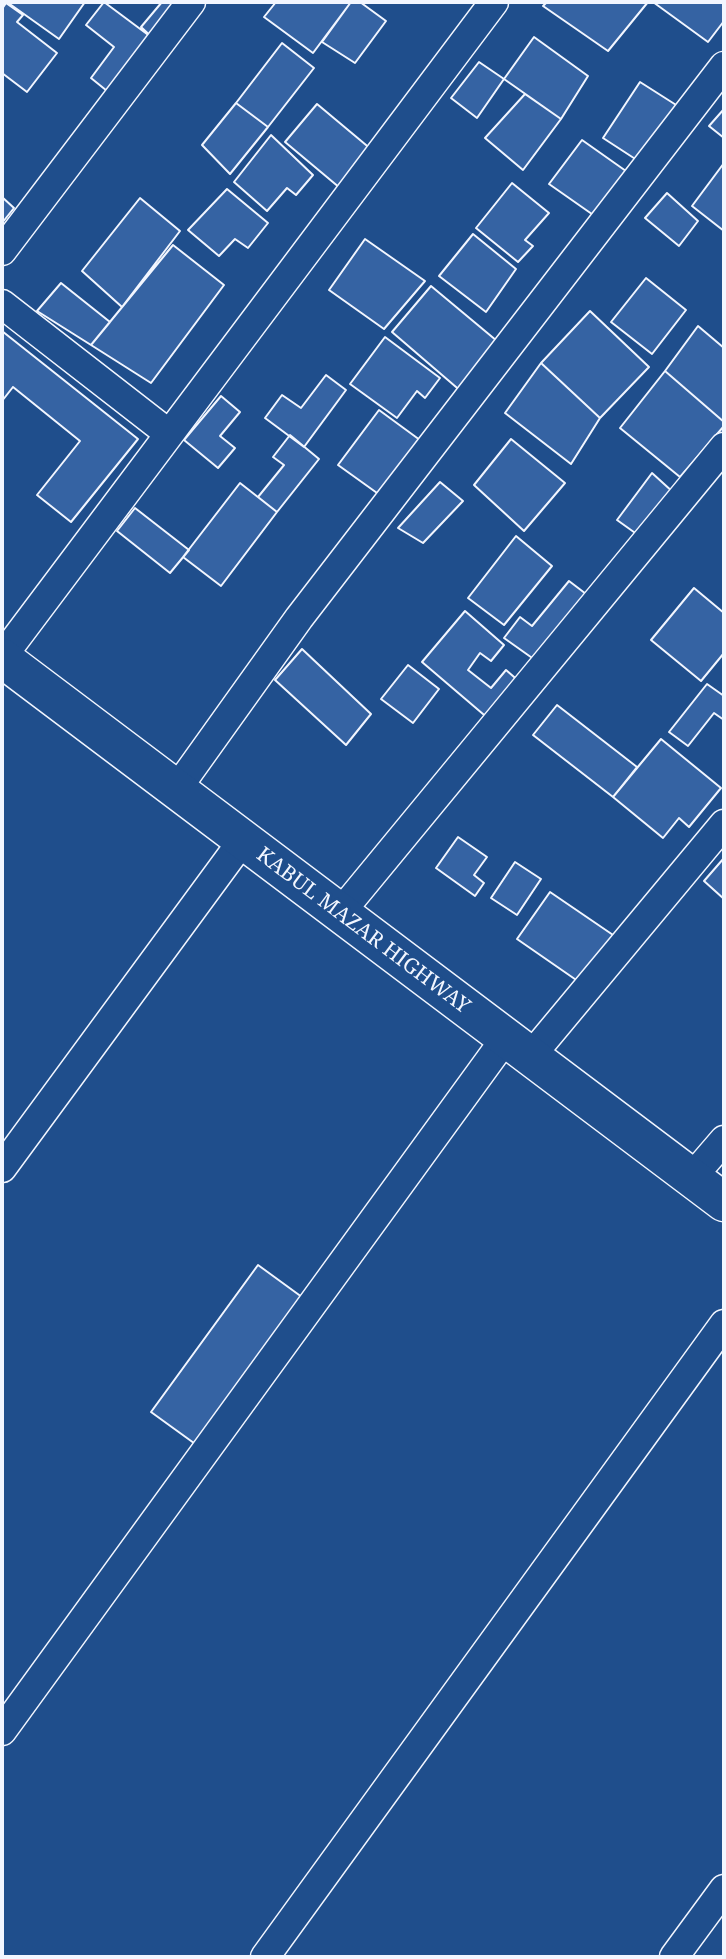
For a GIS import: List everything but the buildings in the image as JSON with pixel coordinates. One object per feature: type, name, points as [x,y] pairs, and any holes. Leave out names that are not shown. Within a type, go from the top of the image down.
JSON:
[{"type":"highway","name":"KABUL MAZAR HIGHWAY","points":[[2,657],[724,1202]]},
{"type":"street","points":[[2,251],[191,2]]},
{"type":"street","points":[[2,657],[495,2]]},
{"type":"street","points":[[176,790],[299,618],[724,66]]},
{"type":"street","points":[[2,304],[168,433]]},
{"type":"street","points":[[340,913],[724,447]]},
{"type":"street","points":[[2,1731],[518,1048],[724,824]]},
{"type":"street","points":[[2,1168],[243,840]]},
{"type":"street","points":[[693,1176],[724,1140]]},
{"type":"street","points":[[265,1957],[724,1324]]},
{"type":"street","points":[[674,1957],[724,1889]]}]
